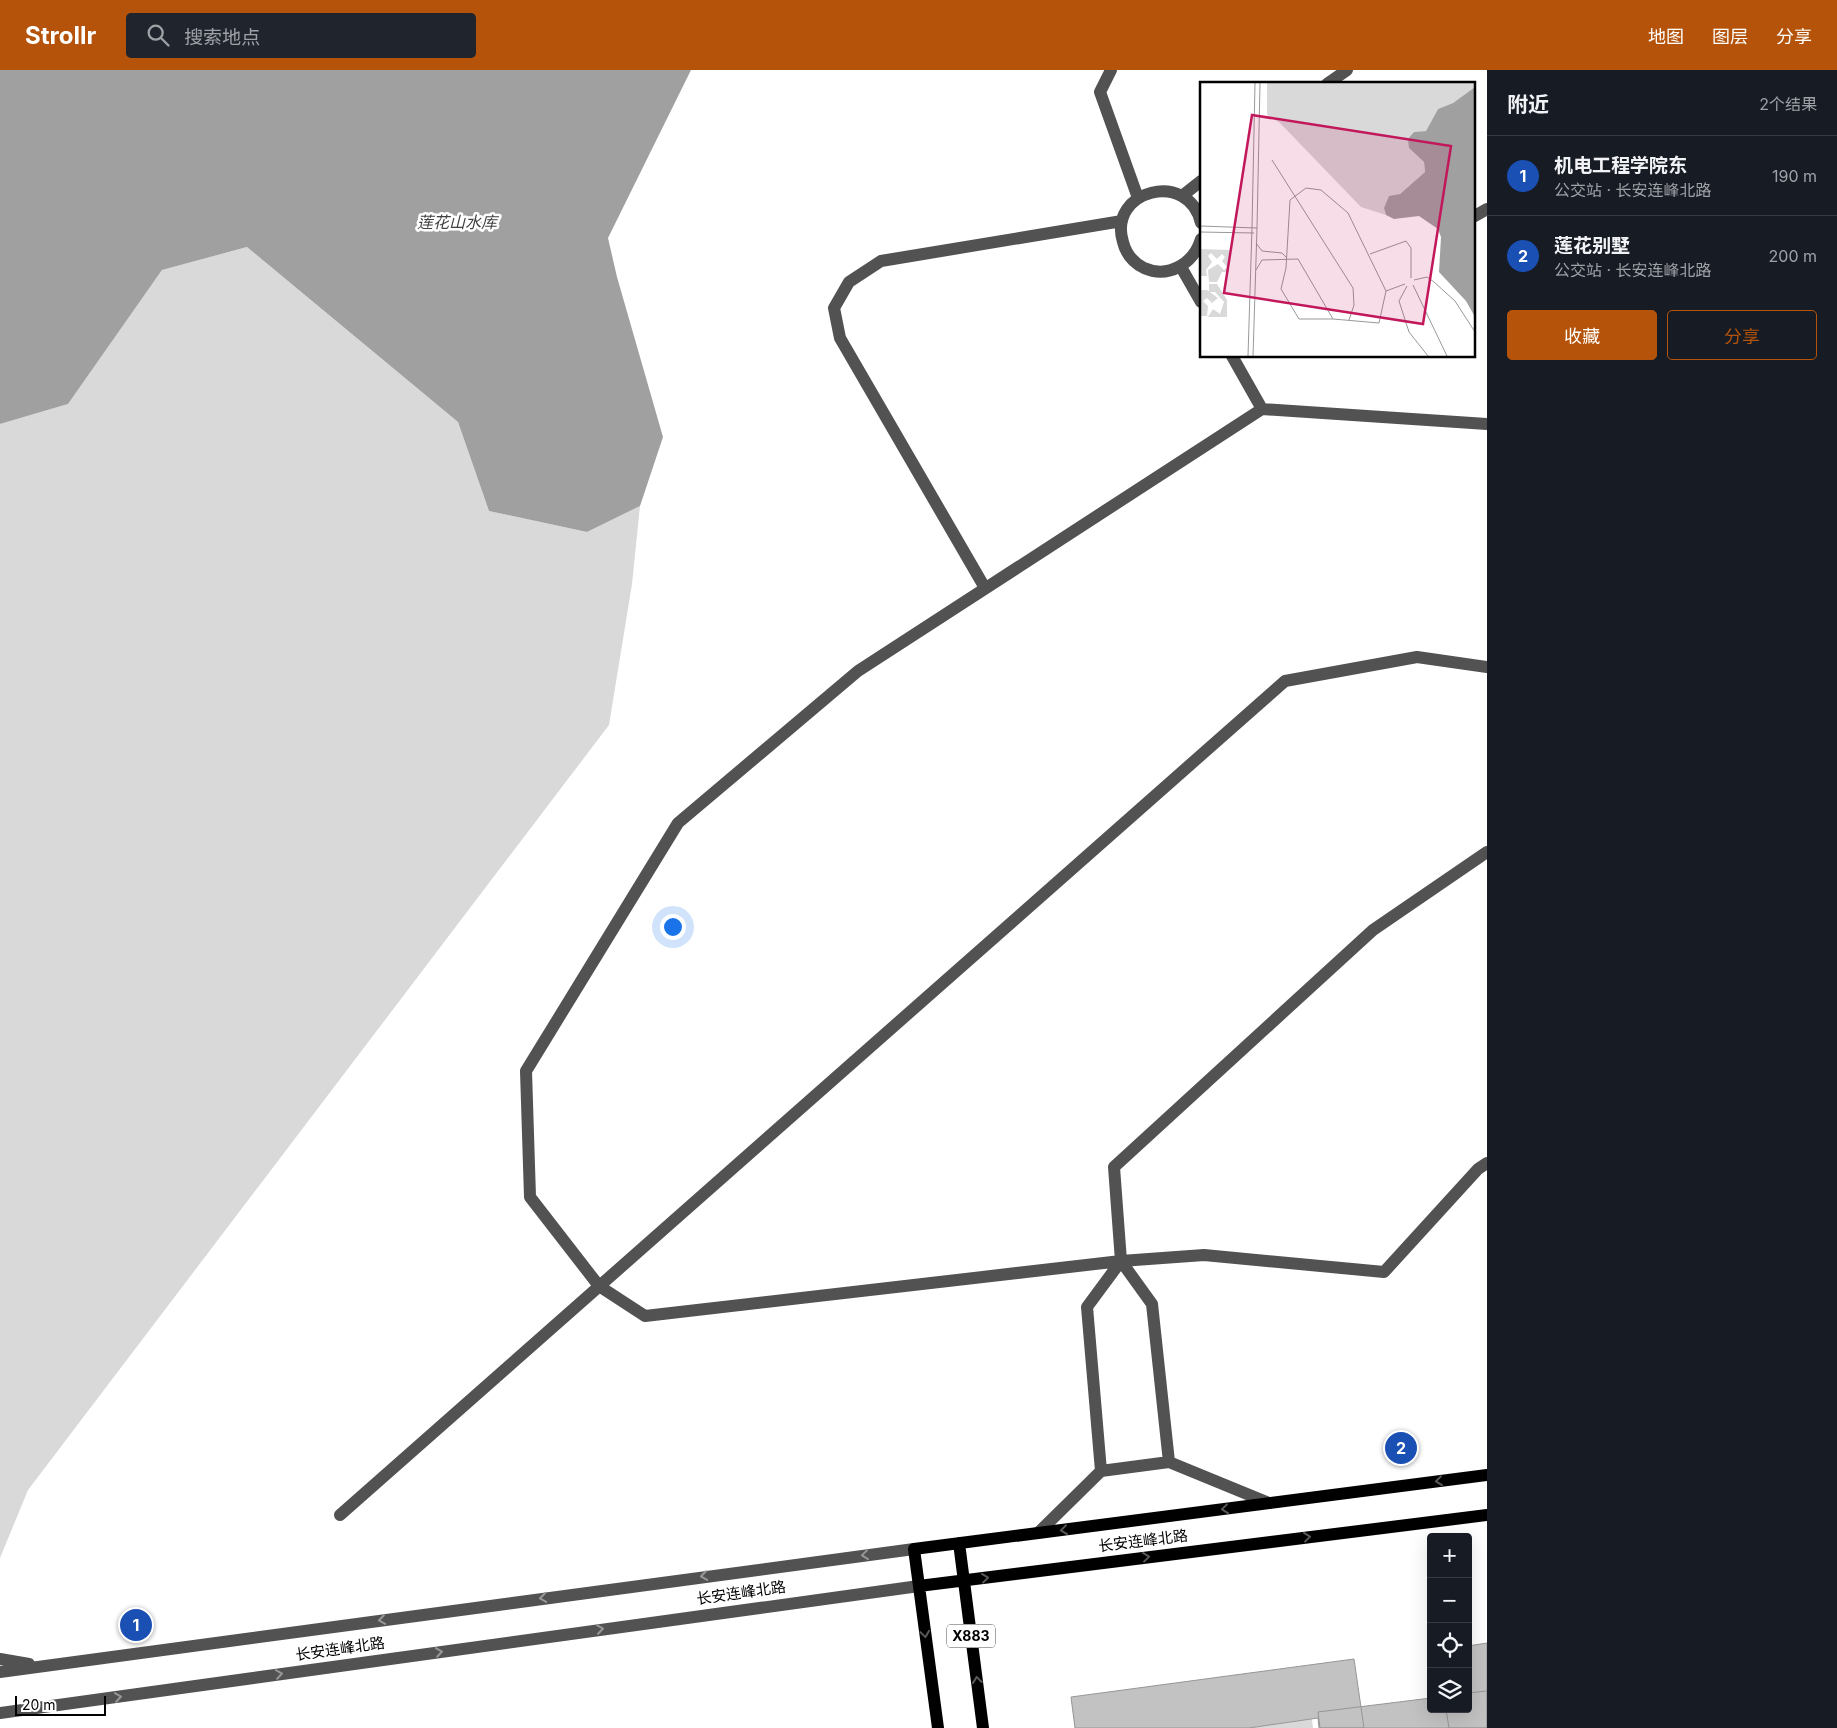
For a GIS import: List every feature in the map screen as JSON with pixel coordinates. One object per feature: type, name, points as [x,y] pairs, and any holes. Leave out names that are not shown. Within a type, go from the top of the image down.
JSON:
[{"type":"main road","name":"长安连峰北路","points":[[914,1549],[1487,1475]]},
{"type":"main road","name":"长安连峰北路","points":[[919,1586],[1487,1514]]},
{"type":"main road","name":"X883","points":[[959,1543],[983,1728]]},
{"type":"main road","name":"X883","points":[[914,1549],[938,1728]]},
{"type":"street","points":[[1111,70],[1100,92],[1138,198]]},
{"type":"street","points":[[1330,82],[1347,70]]},
{"type":"street","points":[[1182,196],[1200,182]]},
{"type":"street","points":[[1200,221],[1195,209],[1182,196],[1164,191],[1146,194],[1131,204],[1122,221],[1121,234],[1125,249],[1136,264],[1154,271],[1172,270],[1181,267],[1195,254],[1200,244]]},
{"type":"street","points":[[1474,216],[1487,209]]},
{"type":"street","points":[[985,588],[840,338],[834,308],[849,282],[881,260],[1122,221]]},
{"type":"street","points":[[1181,267],[1200,300]]},
{"type":"street","points":[[1233,358],[1262,409]]},
{"type":"street","points":[[1487,424],[1262,409],[858,671],[678,823],[526,1071],[530,1197],[599,1286],[645,1316],[1121,1261],[1204,1255],[1384,1272],[1478,1169],[1487,1162]]},
{"type":"street","points":[[340,1515],[1285,681],[1417,658],[1487,667]]},
{"type":"street","points":[[1169,1462],[1152,1304],[1121,1261],[1114,1167],[1373,930],[1487,852]]},
{"type":"street","points":[[1100,1471],[1087,1307],[1121,1261]]},
{"type":"street","points":[[1038,1533],[1100,1471],[1169,1462],[1269,1503]]},
{"type":"street","name":"长安连峰北路","points":[[0,1672],[914,1549]]},
{"type":"street","name":"长安连峰北路","points":[[0,1713],[919,1586]]},
{"type":"street","points":[[0,1659],[39,1666]]},
{"type":"shaded area","points":[[247,247],[458,422],[489,511],[587,532],[640,506],[632,584],[609,725],[28,1490],[0,1558],[0,424],[68,404],[162,270]]},
{"type":"shaded area","points":[[1312,1719],[1313,1728],[1249,1728]]},
{"type":"water","name":"莲花山水库","points":[[0,70],[691,70],[608,238],[617,277],[663,437],[640,506],[587,532],[489,511],[458,422],[247,247],[162,270],[68,404],[0,424]]},
{"type":"building","points":[[1487,1643],[1487,1728],[1449,1728],[1447,1713],[1472,1713],[1472,1645]]},
{"type":"building","points":[[1354,1659],[1364,1728],[1319,1728],[1318,1718],[1249,1728],[1075,1728],[1071,1697]]},
{"type":"building","points":[[1487,1691],[1487,1728],[1320,1728],[1318,1712],[1427,1698],[1427,1713],[1472,1713],[1472,1693]]},
{"type":"place","name":"莲花别墅","points":[[1401,1448]]},
{"type":"place","name":"机电工程学院东","points":[[136,1625]]}]
